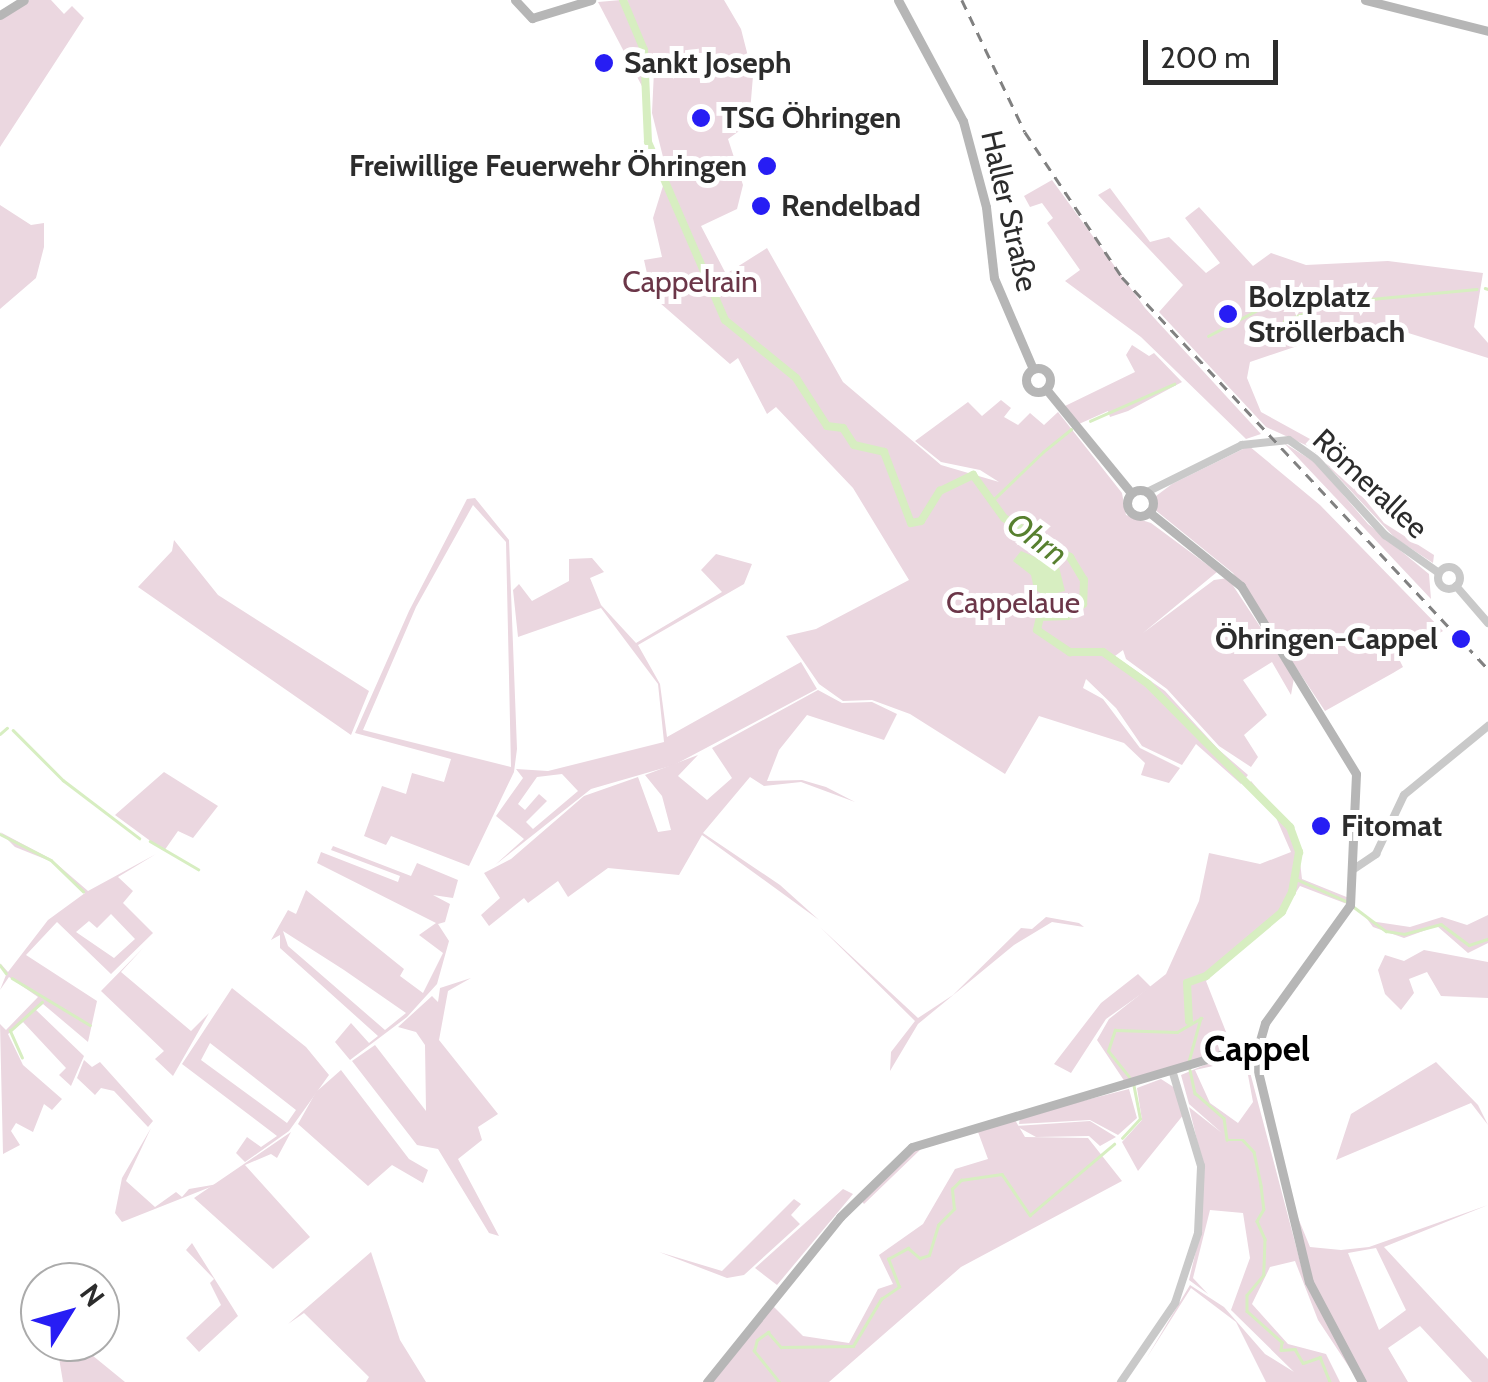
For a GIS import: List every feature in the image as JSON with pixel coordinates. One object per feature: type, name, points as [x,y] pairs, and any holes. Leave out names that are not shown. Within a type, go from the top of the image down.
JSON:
[{"type":"main road","points":[[0,16],[24,0]]},
{"type":"main road","points":[[515,0],[532,18],[591,0]]},
{"type":"main road","name":"Haller Straße","points":[[898,0],[963,121],[986,207],[994,278],[1033,370]]},
{"type":"main road","points":[[1364,0],[1488,31]]},
{"type":"main road","points":[[1046,388],[1048,372],[1033,370],[1029,386],[1046,388],[1131,494],[1130,512],[1149,512],[1230,573],[1352,759],[1354,869],[1342,920],[1265,1024],[1255,1052],[1301,1257],[1324,1318],[1362,1382]]},
{"type":"main road","points":[[1131,494],[1150,496],[1149,512]]},
{"type":"main road","points":[[707,1382],[840,1216],[912,1146],[1255,1052]]},
{"type":"street","name":"Römerallee","points":[[1150,496],[1242,445],[1289,440],[1316,459],[1368,521],[1439,573]]},
{"type":"street","points":[[1456,586],[1441,586],[1439,573],[1454,569],[1456,586],[1488,623]]},
{"type":"street","points":[[1354,869],[1376,854],[1404,795],[1488,726]]},
{"type":"street","points":[[1122,1382],[1175,1302],[1198,1234],[1201,1166],[1173,1072]]},
{"type":"green space","points":[[29,0],[51,0],[64,14],[72,6],[84,18],[0,147],[0,19]]},
{"type":"green space","points":[[621,0],[643,50],[644,90],[598,2]]},
{"type":"green space","points":[[627,0],[724,0],[741,29],[753,76],[749,124],[728,139],[743,185],[737,209],[701,226],[726,274],[767,248],[843,382],[941,465],[999,482],[980,470],[941,462],[915,441],[968,402],[982,416],[1001,400],[1011,408],[1004,417],[1018,425],[1030,413],[1044,425],[1058,412],[1122,493],[1126,515],[1151,523],[1217,572],[1143,633],[1214,580],[1228,578],[1294,678],[1291,695],[1272,662],[1243,680],[1267,715],[1244,735],[1258,757],[1251,767],[1219,746],[1167,689],[1126,659],[1123,650],[1115,656],[1165,691],[1218,749],[1248,775],[1241,784],[1196,744],[1182,765],[1142,746],[1116,708],[1086,679],[1083,688],[1103,699],[1140,748],[1180,768],[1169,783],[1141,775],[1145,763],[1124,743],[1039,716],[1005,774],[910,714],[872,700],[843,701],[819,684],[786,636],[816,629],[909,580],[853,488],[776,407],[767,414],[738,358],[730,364],[652,296],[644,260],[662,257],[653,218],[667,173],[652,113],[654,71]]},
{"type":"green space","points":[[1052,180],[1145,308],[1261,434],[1246,439],[1141,337],[1065,281],[1080,270],[1047,223],[1053,218],[1042,203],[1030,207],[1024,196]]},
{"type":"green space","points":[[1110,188],[1150,242],[1169,237],[1206,273],[1220,263],[1185,218],[1199,207],[1253,266],[1271,253],[1306,265],[1388,261],[1483,273],[1474,327],[1488,343],[1488,358],[1402,331],[1336,333],[1250,362],[1247,378],[1261,412],[1321,445],[1384,523],[1434,555],[1433,563],[1395,538],[1310,447],[1266,427],[1159,312],[1183,285],[1098,195]]},
{"type":"green space","points":[[0,205],[31,225],[44,223],[44,247],[36,278],[0,309]]},
{"type":"green space","points":[[1132,345],[1149,356],[1154,353],[1182,382],[1128,411],[1110,417],[1108,411],[1079,424],[1065,406],[1135,372],[1126,355]]},
{"type":"green space","points":[[1284,443],[1316,463],[1368,524],[1429,574],[1431,599]]},
{"type":"green space","points":[[1249,446],[1320,505],[1443,631],[1398,657],[1403,667],[1325,711],[1233,573],[1154,509],[1156,496],[1172,484]]},
{"type":"green space","points":[[475,498],[509,540],[517,749],[514,772],[469,866],[391,836],[386,845],[364,836],[382,786],[406,794],[412,773],[444,782],[451,759],[355,733],[409,611],[467,499]],"holes":[[[473,505],[506,542],[511,767],[363,730],[416,607]]]},
{"type":"green space","points":[[174,540],[218,595],[369,691],[351,735],[138,587],[172,551]]},
{"type":"green space","points":[[716,554],[752,564],[744,584],[638,645],[660,684],[667,737],[801,662],[817,689],[674,765],[591,789],[495,865],[524,839],[496,816],[523,778],[516,769],[548,771],[664,742],[658,684],[601,608],[518,637],[513,590],[519,584],[532,601],[569,581],[569,559],[592,558],[604,572],[590,578],[601,605],[636,643],[722,592],[701,570]],"holes":[[[562,774],[578,791],[533,829],[526,822],[547,801],[539,794],[525,810],[518,804],[537,777]]]},
{"type":"green space","points":[[818,690],[842,703],[872,702],[897,714],[884,740],[807,715],[779,750],[767,781],[802,780],[855,802],[801,782],[764,786],[750,777],[703,833],[780,885],[819,920],[702,835],[679,875],[608,868],[568,897],[558,881],[528,903],[524,898],[489,926],[481,915],[500,898],[484,873],[511,859],[584,796],[638,777],[658,832],[671,830],[662,796],[645,775],[698,755],[678,776],[707,800],[732,778],[712,748]]},
{"type":"green space","points":[[164,772],[218,806],[193,838],[178,831],[164,851],[115,815]]},
{"type":"green space","points":[[1251,781],[1297,836],[1302,879],[1349,898],[1347,904],[1300,886],[1281,916],[1206,981],[1228,1037],[1217,1042],[1220,1052],[1127,1085],[1097,1040],[1109,1019],[1166,974],[1199,901],[1209,853],[1260,864],[1291,852],[1274,813],[1246,787]]},
{"type":"green space","points":[[0,832],[51,859],[88,891],[156,854],[118,877],[133,891],[123,903],[153,933],[111,974],[57,922],[26,955],[97,1001],[88,1042],[43,1004],[36,1010],[84,1056],[71,1086],[59,1075],[66,1068],[23,1022],[8,1034],[23,1065],[62,1099],[52,1110],[44,1104],[33,1132],[16,1123],[11,1131],[20,1145],[3,1154],[0,1024],[6,1030],[38,997],[9,977],[0,990],[6,975],[0,963],[8,972],[48,920],[85,893],[50,861],[15,847]],"holes":[[[111,914],[135,939],[114,958],[76,932],[89,921],[97,928]]]},
{"type":"green space","points":[[333,846],[411,876],[417,863],[458,880],[453,898],[433,895],[450,904],[445,922],[438,924],[449,941],[437,984],[407,1017],[350,1060],[335,1042],[351,1023],[369,1043],[378,1036],[280,948],[280,935],[271,940],[288,910],[296,914],[306,890],[404,969],[400,976],[423,993],[443,953],[419,935],[436,923],[317,863],[321,852],[398,882],[400,876],[331,850]],"holes":[[[283,931],[406,1013],[385,1030],[288,946]]]},
{"type":"green space","points":[[1362,912],[1370,921],[1410,927],[1442,917],[1467,925],[1488,915],[1488,943],[1468,953],[1437,926],[1404,938],[1373,927]]},
{"type":"green space","points":[[1046,917],[1084,927],[1052,922],[1014,945],[918,1024],[890,1071],[891,1052],[915,1021],[820,927],[918,1018],[953,995],[1021,928],[1032,929]]},
{"type":"green space","points":[[144,947],[121,972],[191,1031],[209,1013],[173,1076],[155,1059],[164,1051],[101,991]]},
{"type":"green space","points":[[1424,950],[1488,962],[1488,998],[1441,996],[1427,972],[1409,979],[1414,993],[1401,1010],[1385,994],[1378,970],[1385,955],[1404,961]]},
{"type":"green space","points":[[1138,974],[1151,987],[1106,1019],[1071,1073],[1054,1064],[1101,1003]]},
{"type":"green space","points":[[471,978],[448,991],[439,1040],[498,1114],[478,1127],[482,1140],[458,1159],[499,1236],[489,1233],[438,1149],[417,1145],[352,1061],[375,1045],[426,1111],[425,1045],[416,1032],[398,1027],[432,996],[438,1002],[440,988]]},
{"type":"green space","points":[[232,988],[306,1047],[329,1075],[289,1131],[245,1162],[236,1153],[247,1137],[261,1147],[277,1136],[182,1064]],"holes":[[[210,1043],[296,1110],[287,1123],[201,1060]]]},
{"type":"green space","points":[[1246,1057],[1302,1269],[1359,1382],[1318,1320],[1295,1261],[1270,1267],[1252,1304],[1288,1344],[1326,1354],[1340,1382],[1266,1382],[1236,1322],[1191,1288],[1146,1359],[1190,1285],[1224,1307],[1265,1354],[1294,1372],[1231,1310],[1250,1258],[1243,1213],[1210,1210],[1193,1278],[1208,1294],[1189,1280],[1200,1234],[1203,1165],[1189,1107],[1222,1133],[1189,1104],[1181,1075],[1221,1058]],"holes":[[[1245,1059],[1253,1102],[1238,1123],[1210,1103],[1195,1070]]]},
{"type":"green space","points":[[84,1060],[92,1067],[100,1062],[153,1121],[148,1127],[114,1091],[101,1088],[95,1095],[77,1078]]},
{"type":"green space","points":[[1436,1062],[1478,1105],[1488,1125],[1471,1103],[1336,1160],[1351,1114]]},
{"type":"green space","points":[[341,1070],[409,1159],[428,1170],[423,1183],[392,1165],[368,1186],[298,1124],[316,1092]]},
{"type":"green space","points":[[1161,1079],[1175,1088],[1184,1114],[1138,1171],[1122,1142],[1142,1120],[1137,1088]]},
{"type":"green space","points":[[1129,1089],[1137,1118],[1118,1135],[1090,1120],[1019,1124],[1020,1117]]},
{"type":"green space","points":[[1015,1120],[1025,1137],[1088,1138],[1122,1181],[961,1267],[829,1382],[710,1382],[773,1306],[803,1336],[849,1343],[878,1289],[893,1284],[879,1255],[923,1224],[955,1169],[988,1159],[978,1132],[921,1149],[864,1204],[860,1199],[912,1149]]},
{"type":"green space","points":[[1090,1121],[1116,1137],[1100,1146],[1089,1136],[1036,1137],[1016,1126]]},
{"type":"green space","points":[[151,1128],[126,1181],[155,1207],[176,1192],[182,1197],[189,1189],[218,1184],[122,1222],[115,1213],[122,1178]]},
{"type":"green space","points":[[291,1132],[277,1158],[271,1154],[245,1165],[310,1237],[273,1269],[194,1198]]},
{"type":"green space","points":[[843,1189],[853,1194],[777,1285],[755,1268]]},
{"type":"green space","points":[[794,1199],[801,1204],[791,1215],[800,1224],[744,1275],[727,1278],[659,1252],[722,1271]]},
{"type":"green space","points":[[1488,1205],[1384,1247],[1488,1359],[1488,1382],[1472,1382],[1420,1326],[1388,1348],[1408,1382],[1365,1382],[1311,1279],[1294,1208],[1310,1247],[1369,1247]],"holes":[[[1376,1248],[1406,1310],[1379,1330],[1348,1253]]]},
{"type":"green space","points":[[192,1243],[238,1316],[199,1352],[186,1338],[221,1305],[210,1283],[214,1279],[186,1250]]},
{"type":"green space","points":[[371,1252],[400,1340],[426,1382],[366,1382],[369,1377],[304,1313],[288,1324]]},
{"type":"green space","points":[[60,1362],[100,1362],[125,1382],[63,1382]]},
{"type":"shaded area","points":[[1021,551],[1059,567],[1065,591],[1045,596],[1034,589],[1031,575],[1013,561]]},
{"type":"waterway","name":"Ohrn","points":[[623,0],[644,50],[648,142],[725,320],[796,378],[827,426],[843,428],[854,445],[884,452],[911,523],[921,521],[940,491],[973,475],[1004,518],[1070,557],[1084,580],[1083,604],[1068,616],[1040,617],[1037,630],[1070,652],[1103,652],[1148,684],[1290,827],[1299,852],[1292,892],[1282,912],[1206,976],[1187,983],[1189,1021]]},
{"type":"waterway","points":[[1360,300],[1476,289]]},
{"type":"waterway","points":[[1284,321],[1330,303],[1353,304]]},
{"type":"waterway","points":[[1208,336],[1263,307]]},
{"type":"waterway","points":[[1090,421],[1174,384]]},
{"type":"waterway","points":[[1043,452],[1071,429]]},
{"type":"waterway","points":[[993,500],[1042,453]]},
{"type":"waterway","points":[[0,734],[7,728]]},
{"type":"waterway","points":[[13,730],[63,780],[139,838]]},
{"type":"waterway","points":[[0,834],[51,860],[83,891]]},
{"type":"waterway","points":[[150,841],[198,869]]},
{"type":"waterway","points":[[1296,879],[1346,901]]},
{"type":"waterway","points":[[1354,907],[1386,931],[1404,934],[1441,924],[1469,945],[1488,939]]},
{"type":"waterway","points":[[0,965],[6,973]]},
{"type":"waterway","points":[[12,978],[90,1025]]},
{"type":"waterway","points":[[22,1058],[10,1031],[42,1002]]},
{"type":"waterway","name":"Ohrn","points":[[1129,1077],[1108,1051],[1115,1030],[1177,1032],[1201,1018],[1189,1062]]},
{"type":"waterway","points":[[1190,1070],[1195,1093],[1224,1118],[1227,1140],[1243,1140],[1254,1152],[1264,1209],[1257,1221],[1265,1239],[1264,1275],[1247,1295],[1247,1311],[1282,1342],[1281,1350],[1295,1349],[1303,1363],[1320,1357],[1330,1382]]},
{"type":"waterway","name":"Ohrn","points":[[1122,1138],[1140,1119],[1133,1084]]},
{"type":"waterway","name":"Ohrn","points":[[779,1382],[754,1351],[757,1340],[768,1332],[781,1347],[853,1346],[881,1299],[899,1287],[888,1259],[908,1248],[920,1258],[929,1255],[938,1225],[954,1209],[952,1189],[961,1180],[1002,1174],[1030,1215],[1114,1144]]},
{"type":"railway","points":[[962,0],[1025,132],[1122,277],[1488,669]]},
{"type":"place","name":"Sankt Joseph","points":[[604,63]]},
{"type":"place","name":"TSG Öhringen","points":[[701,118]]},
{"type":"place","name":"Freiwillige Feuerwehr Öhringen","points":[[767,166]]},
{"type":"place","name":"Rendelbad","points":[[761,206]]},
{"type":"place","name":"Bolzplatz Ströllerbach","points":[[1228,314]]},
{"type":"place","name":"Öhringen-Cappel","points":[[1461,639]]},
{"type":"place","name":"Fitomat","points":[[1321,826]]},
{"type":"district","name":"Cappel","points":[[1257,1049]]},
{"type":"park label","name":"Cappelrain","points":[[690,282]]},
{"type":"park label","name":"Cappelaue","points":[[1013,603]]}]
